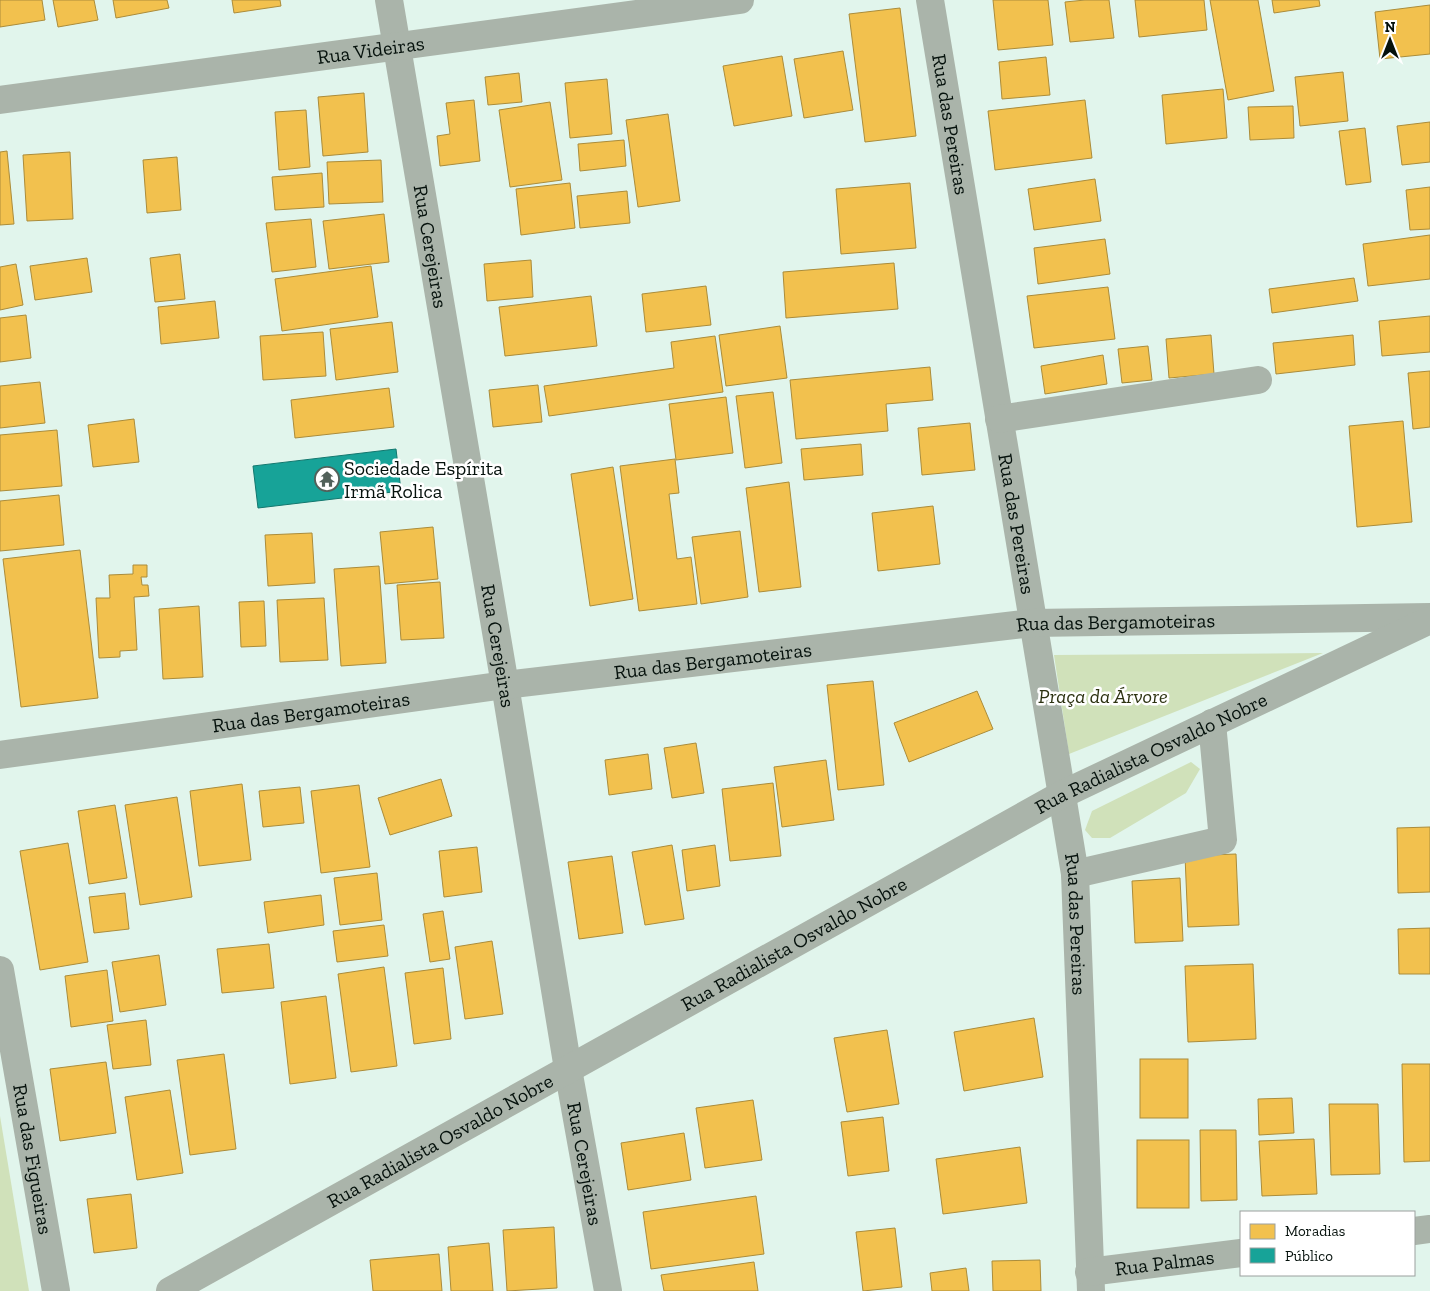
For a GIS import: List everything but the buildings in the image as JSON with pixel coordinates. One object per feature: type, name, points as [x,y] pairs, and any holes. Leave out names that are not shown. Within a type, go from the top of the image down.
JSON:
[{"type":"street","name":"Rua Cerejeiras","points":[[389,0],[568,1069],[608,1291]]},
{"type":"street","name":"Rua Videiras","points":[[0,100],[740,0]]},
{"type":"street","name":"Rua das Pereiras","points":[[930,0],[1075,874],[1090,1282]]},
{"type":"street","points":[[999,419],[1258,380]]},
{"type":"street","name":"Rua das Bergamoteiras","points":[[0,755],[505,685],[1032,623],[1430,618]]},
{"type":"street","name":"Rua Radialista Osvaldo Nobre","points":[[170,1291],[1061,795],[1430,618]]},
{"type":"street","points":[[1075,874],[1223,840],[1212,723]]},
{"type":"street","name":"Rua das Figueiras","points":[[0,970],[56,1291]]},
{"type":"street","points":[[1415,1231],[1430,1229]]},
{"type":"street","name":"Rua Palmas","points":[[1090,1282],[1240,1253]]},
{"type":"green space","name":"Praça da Árvore","points":[[1323,653],[1069,754],[1054,655]]},
{"type":"green space","points":[[1191,762],[1200,769],[1186,793],[1110,838],[1092,838],[1085,830],[1092,811]]},
{"type":"green space","points":[[0,1116],[29,1291],[0,1291]]},
{"type":"place","name":"Sociedade Espírita Irmã Rolica","points":[[327,479]]}]
